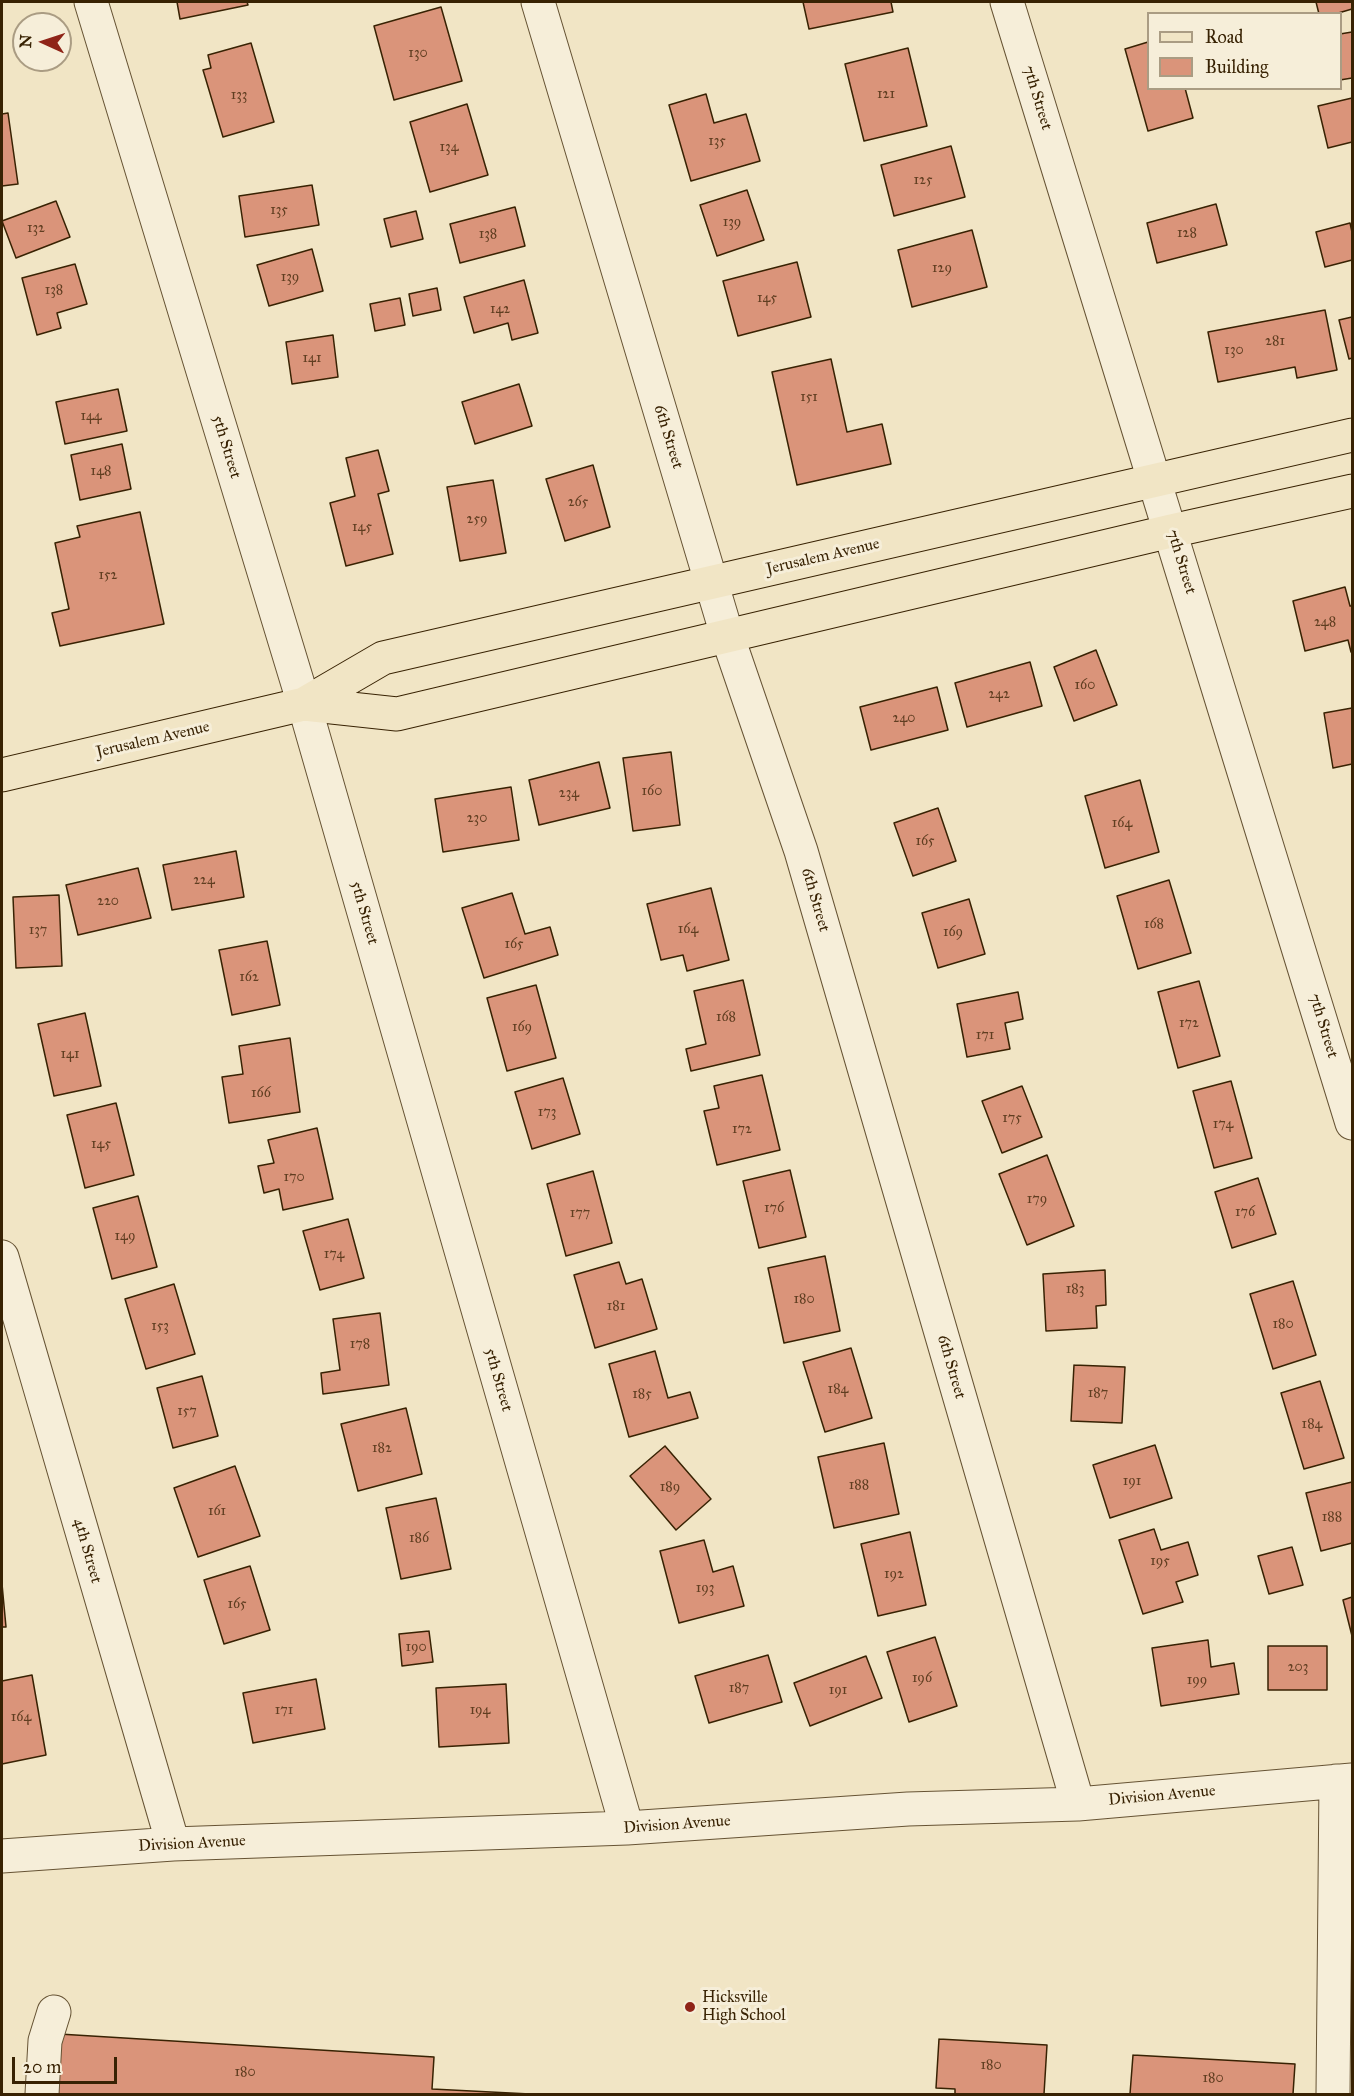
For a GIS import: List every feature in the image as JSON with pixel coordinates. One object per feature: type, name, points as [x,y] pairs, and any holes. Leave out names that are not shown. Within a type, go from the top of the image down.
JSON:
[{"type":"main road","name":"Jerusalem Avenue","points":[[2,775],[304,704],[383,657],[712,584],[1353,435]]},
{"type":"main road","name":"Jerusalem Avenue","points":[[304,704],[397,714],[1171,531],[1353,491]]},
{"type":"street","name":"5th Street","points":[[91,2],[304,704],[627,1828]]},
{"type":"street","name":"6th Street","points":[[538,2],[727,635],[801,851],[1078,1804]]},
{"type":"street","name":"7th Street","points":[[1007,2],[1353,1123]]},
{"type":"street","name":"4th Street","points":[[2,1257],[173,1844]]},
{"type":"street","name":"Division Avenue","points":[[2,1856],[173,1844],[627,1828],[908,1809],[1078,1804],[1344,1781]]},
{"type":"street","points":[[1333,2094],[1344,1781]]},
{"type":"street","points":[[42,2094],[45,2041],[54,2012]]},
{"type":"building","points":[[177,2],[247,2],[248,5],[180,19]]},
{"type":"building","points":[[803,2],[891,2],[893,12],[809,29]]},
{"type":"building","points":[[1316,2],[1352,2],[1352,9],[1342,12],[1318,12]]},
{"type":"building","points":[[441,7],[462,81],[394,100],[374,26]]},
{"type":"building","points":[[1352,32],[1352,78],[1342,80],[1342,34]]},
{"type":"building","points":[[1147,42],[1147,90],[1186,90],[1193,118],[1148,131],[1125,49]]},
{"type":"building","points":[[251,43],[274,122],[223,137],[203,70],[211,68],[208,55]]},
{"type":"building","points":[[908,48],[927,126],[864,141],[845,64]]},
{"type":"building","points":[[706,94],[714,123],[746,114],[760,161],[691,181],[669,105]]},
{"type":"building","points":[[1352,98],[1352,142],[1328,148],[1318,106]]},
{"type":"building","points":[[467,104],[488,175],[430,192],[410,122]]},
{"type":"building","points":[[8,113],[18,184],[2,186],[2,114]]},
{"type":"building","points":[[951,146],[965,197],[894,216],[881,165]]},
{"type":"building","points":[[312,185],[319,225],[245,237],[239,196]]},
{"type":"building","points":[[747,190],[764,240],[717,256],[700,205]]},
{"type":"building","points":[[56,201],[70,237],[16,258],[2,221]]},
{"type":"building","points":[[1216,204],[1227,245],[1157,263],[1147,223]]},
{"type":"building","points":[[515,207],[525,246],[460,263],[450,224]]},
{"type":"building","points":[[416,211],[423,239],[391,247],[384,219]]},
{"type":"building","points":[[1350,223],[1352,260],[1325,267],[1316,232]]},
{"type":"building","points":[[972,230],[987,287],[912,307],[898,250]]},
{"type":"building","points":[[312,249],[323,291],[269,306],[257,265]]},
{"type":"building","points":[[797,262],[811,317],[738,336],[723,281]]},
{"type":"building","points":[[75,264],[87,304],[57,313],[61,328],[37,335],[22,278]]},
{"type":"building","points":[[524,280],[538,333],[512,340],[508,323],[474,333],[464,297]]},
{"type":"building","points":[[437,288],[441,310],[413,316],[409,294]]},
{"type":"building","points":[[400,298],[405,325],[375,331],[370,304]]},
{"type":"building","points":[[1325,310],[1337,370],[1297,378],[1295,367],[1218,382],[1208,332]]},
{"type":"building","points":[[1352,317],[1352,358],[1349,359],[1339,320]]},
{"type":"building","points":[[333,335],[338,377],[292,384],[286,342]]},
{"type":"building","points":[[831,359],[847,432],[882,424],[891,464],[797,485],[772,372]]},
{"type":"building","points":[[519,384],[532,426],[475,444],[462,402]]},
{"type":"building","points":[[118,389],[127,431],[65,444],[56,402]]},
{"type":"building","points":[[122,444],[131,489],[80,500],[71,455]]},
{"type":"building","points":[[378,450],[389,491],[378,494],[393,554],[346,566],[330,503],[355,496],[346,458]]},
{"type":"building","points":[[593,465],[610,527],[565,541],[546,479]]},
{"type":"building","points":[[493,480],[506,553],[460,561],[447,487]]},
{"type":"building","points":[[140,512],[164,624],[60,646],[52,613],[69,609],[55,543],[80,537],[77,526]]},
{"type":"building","points":[[1345,587],[1350,606],[1352,606],[1352,652],[1348,640],[1305,651],[1293,601]]},
{"type":"building","points":[[1096,650],[1117,705],[1074,721],[1054,667]]},
{"type":"building","points":[[1030,662],[1042,706],[967,727],[955,683]]},
{"type":"building","points":[[937,687],[948,730],[871,750],[860,707]]},
{"type":"building","points":[[1352,708],[1352,764],[1333,768],[1324,713]]},
{"type":"building","points":[[671,752],[680,825],[633,831],[623,758]]},
{"type":"building","points":[[599,762],[610,808],[539,825],[529,780]]},
{"type":"building","points":[[1140,780],[1159,852],[1105,868],[1085,796]]},
{"type":"building","points":[[511,787],[519,840],[443,852],[435,799]]},
{"type":"building","points":[[938,808],[956,861],[913,876],[894,823]]},
{"type":"building","points":[[236,851],[244,897],[172,910],[163,865]]},
{"type":"building","points":[[138,868],[151,918],[78,935],[66,885]]},
{"type":"building","points":[[1169,880],[1191,953],[1138,969],[1117,896]]},
{"type":"building","points":[[711,888],[729,960],[687,971],[683,955],[661,960],[647,904]]},
{"type":"building","points":[[512,893],[525,934],[550,927],[558,955],[484,978],[462,908]]},
{"type":"building","points":[[59,895],[62,966],[16,968],[13,897]]},
{"type":"building","points":[[969,899],[985,954],[938,968],[922,913]]},
{"type":"building","points":[[267,941],[280,1005],[232,1015],[219,950]]},
{"type":"building","points":[[743,980],[760,1055],[691,1071],[686,1049],[706,1044],[694,991]]},
{"type":"building","points":[[1199,981],[1220,1056],[1178,1068],[1158,992]]},
{"type":"building","points":[[536,985],[556,1058],[507,1071],[487,998]]},
{"type":"building","points":[[1018,992],[1023,1019],[1005,1023],[1010,1049],[967,1057],[957,1004]]},
{"type":"building","points":[[85,1013],[101,1086],[54,1096],[38,1024]]},
{"type":"building","points":[[290,1038],[300,1112],[229,1123],[222,1077],[243,1074],[239,1046]]},
{"type":"building","points":[[762,1075],[780,1150],[717,1165],[704,1111],[719,1108],[714,1086]]},
{"type":"building","points":[[563,1078],[580,1134],[532,1149],[515,1092]]},
{"type":"building","points":[[1231,1081],[1252,1158],[1214,1168],[1193,1091]]},
{"type":"building","points":[[1022,1086],[1042,1137],[1002,1153],[982,1101]]},
{"type":"building","points":[[116,1103],[134,1175],[85,1188],[67,1115]]},
{"type":"building","points":[[317,1128],[333,1199],[283,1210],[279,1189],[264,1193],[258,1166],[274,1163],[268,1140]]},
{"type":"building","points":[[1047,1155],[1074,1226],[1027,1245],[999,1174]]},
{"type":"building","points":[[790,1170],[806,1237],[759,1248],[743,1181]]},
{"type":"building","points":[[593,1171],[612,1243],[566,1256],[547,1184]]},
{"type":"building","points":[[1258,1178],[1276,1234],[1232,1248],[1215,1192]]},
{"type":"building","points":[[138,1196],[157,1267],[112,1279],[93,1208]]},
{"type":"building","points":[[348,1219],[364,1278],[320,1290],[303,1231]]},
{"type":"building","points":[[825,1256],[840,1331],[784,1343],[768,1268]]},
{"type":"building","points":[[619,1262],[626,1284],[642,1279],[657,1329],[595,1348],[574,1275]]},
{"type":"building","points":[[1105,1270],[1106,1305],[1096,1306],[1097,1328],[1046,1331],[1043,1274]]},
{"type":"building","points":[[1293,1281],[1316,1355],[1273,1369],[1250,1294]]},
{"type":"building","points":[[174,1284],[195,1354],[146,1369],[125,1299]]},
{"type":"building","points":[[380,1313],[389,1385],[323,1394],[321,1373],[340,1370],[333,1319]]},
{"type":"building","points":[[851,1348],[872,1418],[825,1432],[803,1362]]},
{"type":"building","points":[[655,1351],[668,1398],[690,1392],[698,1418],[629,1437],[609,1364]]},
{"type":"building","points":[[1074,1365],[1125,1367],[1122,1423],[1071,1421]]},
{"type":"building","points":[[202,1376],[218,1436],[173,1448],[157,1388]]},
{"type":"building","points":[[1320,1381],[1344,1458],[1304,1469],[1281,1393]]},
{"type":"building","points":[[406,1408],[422,1474],[358,1491],[341,1424]]},
{"type":"building","points":[[884,1443],[899,1514],[834,1528],[818,1457]]},
{"type":"building","points":[[1155,1445],[1172,1498],[1110,1518],[1093,1465]]},
{"type":"building","points":[[665,1446],[711,1499],[676,1530],[630,1476]]},
{"type":"building","points":[[235,1466],[260,1536],[198,1557],[174,1488]]},
{"type":"building","points":[[1352,1482],[1352,1543],[1321,1551],[1306,1493]]},
{"type":"building","points":[[436,1498],[451,1569],[401,1579],[386,1508]]},
{"type":"building","points":[[1154,1529],[1161,1550],[1188,1542],[1198,1575],[1176,1582],[1183,1602],[1143,1614],[1119,1540]]},
{"type":"building","points":[[910,1532],[926,1605],[878,1616],[861,1544]]},
{"type":"building","points":[[704,1540],[713,1572],[733,1566],[744,1606],[679,1623],[660,1551]]},
{"type":"building","points":[[1292,1547],[1303,1585],[1269,1594],[1258,1556]]},
{"type":"building","points":[[250,1566],[270,1630],[224,1644],[204,1580]]},
{"type":"building","points":[[2,1584],[6,1627],[2,1627]]},
{"type":"building","points":[[1352,1597],[1352,1636],[1343,1600]]},
{"type":"building","points":[[429,1631],[433,1662],[402,1666],[399,1634]]},
{"type":"building","points":[[935,1637],[957,1706],[909,1722],[887,1652]]},
{"type":"building","points":[[1208,1640],[1211,1667],[1234,1663],[1239,1694],[1161,1706],[1152,1648]]},
{"type":"building","points":[[1268,1646],[1327,1646],[1327,1690],[1268,1690]]},
{"type":"building","points":[[768,1655],[782,1702],[709,1723],[695,1676]]},
{"type":"building","points":[[866,1656],[882,1698],[810,1726],[794,1683]]},
{"type":"building","points":[[32,1675],[46,1755],[2,1764],[2,1681]]},
{"type":"building","points":[[316,1679],[325,1729],[253,1743],[243,1693]]},
{"type":"building","points":[[506,1684],[509,1743],[439,1747],[436,1688]]},
{"type":"building","points":[[59,2034],[434,2057],[432,2089],[530,2094],[56,2094]]},
{"type":"building","points":[[939,2039],[1047,2045],[1044,2094],[955,2094],[955,2089],[936,2088]]},
{"type":"building","points":[[1133,2055],[1295,2064],[1293,2094],[1130,2094]]},
{"type":"place","name":"Hicksville High School","points":[[690,2007]]}]
